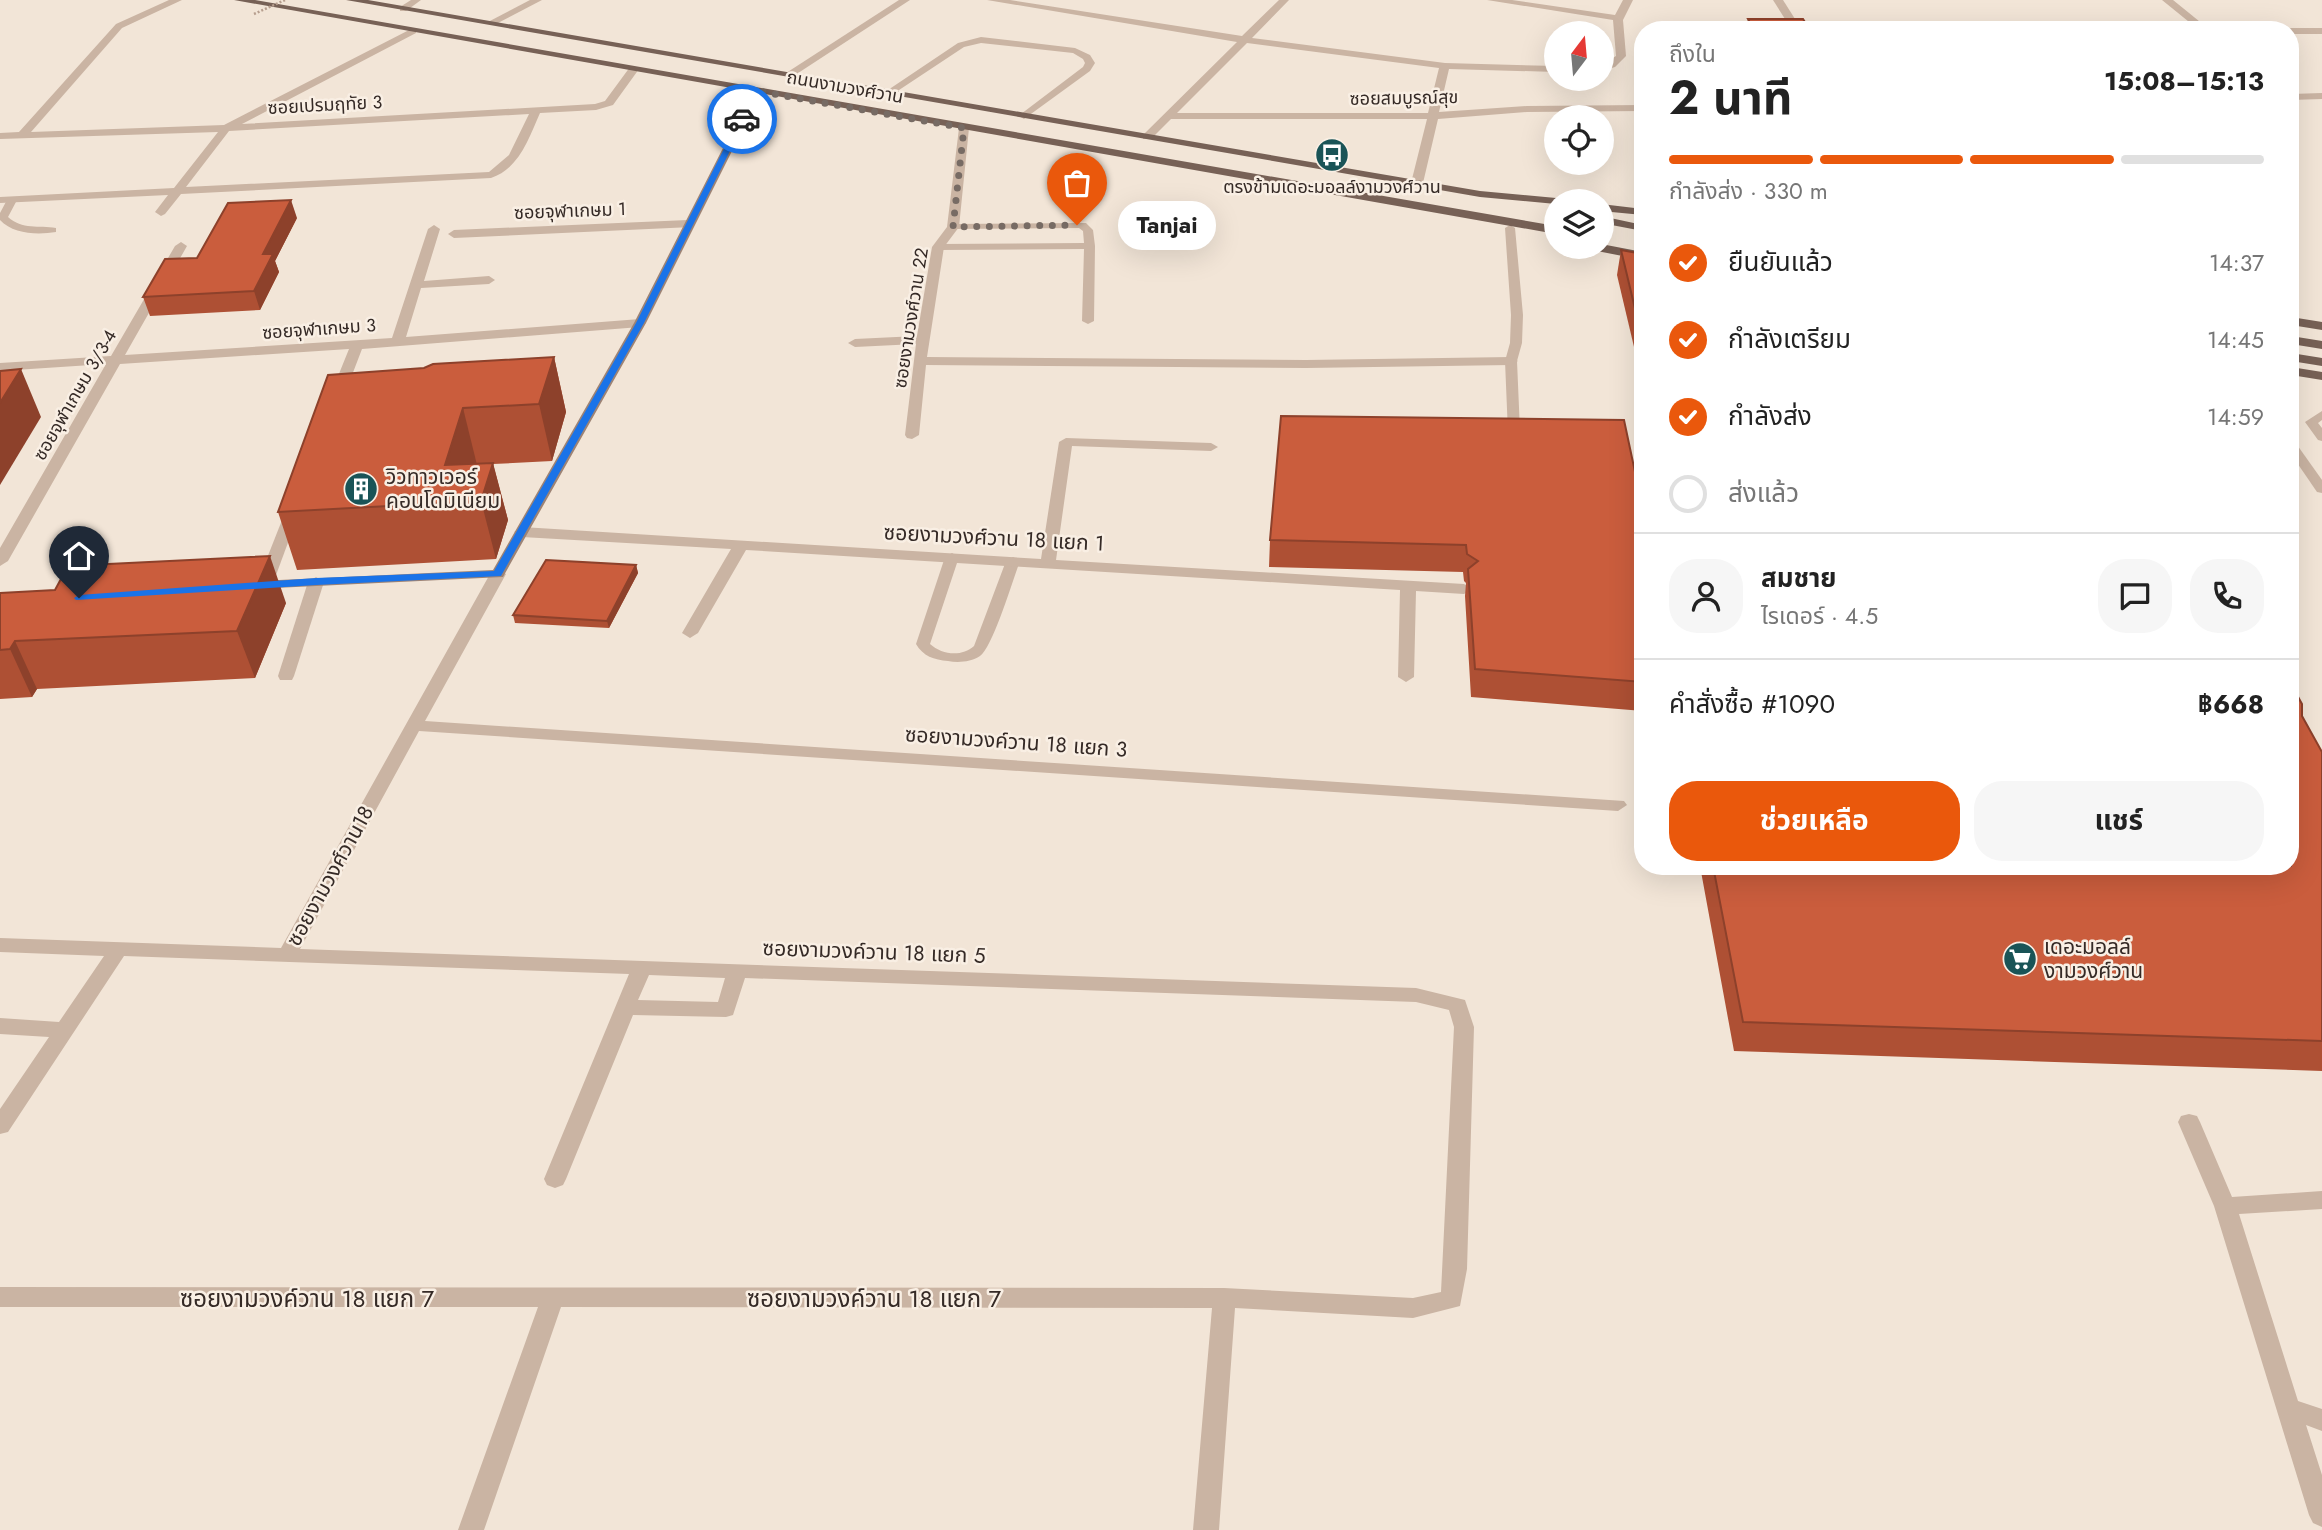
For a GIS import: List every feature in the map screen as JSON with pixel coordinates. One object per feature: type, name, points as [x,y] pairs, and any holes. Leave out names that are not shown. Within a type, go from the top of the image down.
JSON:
[{"type":"main road","name":"ถนนงามวงศ์วาน","points":[[239,0],[1544,228]]},
{"type":"main road","name":"ถนนงามวงศ์วาน","points":[[351,0],[1147,136],[1544,207]]},
{"type":"main road","name":"ถนนงามวงศ์วาน","points":[[1480,194],[1544,200]]},
{"type":"main road","points":[[1614,209],[1634,211]]},
{"type":"main road","name":"ถนนงามวงศ์วาน","points":[[1445,212],[1544,235]]},
{"type":"main road","points":[[1614,222],[1634,226]]},
{"type":"main road","points":[[1614,244],[1634,255]]},
{"type":"main road","points":[[1614,252],[1634,257]]},
{"type":"main road","points":[[2299,322],[2322,326]]},
{"type":"main road","points":[[2299,341],[2322,345]]},
{"type":"main road","points":[[2299,358],[2322,362]]},
{"type":"main road","points":[[2299,372],[2322,376]]},
{"type":"street","points":[[22,135],[119,26],[177,0]]},
{"type":"street","points":[[491,23],[537,0]]},
{"type":"street","points":[[788,75],[905,0]]},
{"type":"street","points":[[992,0],[1246,40],[1445,66],[1544,69]]},
{"type":"street","points":[[1147,136],[1284,0]]},
{"type":"street","points":[[1492,0],[1618,18]]},
{"type":"street","points":[[1614,64],[1619,62],[1622,55],[1618,18],[1628,0]]},
{"type":"street","points":[[1778,0],[1791,21]]},
{"type":"street","points":[[2167,0],[2194,21]]},
{"type":"street","points":[[161,212],[226,128],[413,30]]},
{"type":"street","points":[[2299,32],[2322,31]]},
{"type":"street","points":[[1417,183],[1445,66]]},
{"type":"street","name":"ซอยเปรมฤทัย 3","points":[[0,136],[226,128],[603,106],[609,103],[635,69]]},
{"type":"street","points":[[237,587],[498,574],[640,323],[757,91]]},
{"type":"street","points":[[2299,97],[2322,96]]},
{"type":"street","name":"ซอยสมบูรณ์สุข","points":[[1166,116],[1434,116],[1527,109],[1634,108]]},
{"type":"street","points":[[6,200],[491,175],[502,171],[510,163],[536,110]]},
{"type":"street","name":"ซอยงามวงศ์วาน 22","points":[[912,435],[920,361],[938,247],[953,227],[964,128]]},
{"type":"street","name":"ซอยจุฬาเกษม 1","points":[[454,234],[688,224]]},
{"type":"street","points":[[398,341],[434,229]]},
{"type":"street","name":"ซอยจุฬาเกษม 3/3-4","points":[[0,561],[119,359],[181,246]]},
{"type":"street","points":[[416,285],[489,280]]},
{"type":"street","name":"ซอยจุฬาเกษม 3","points":[[0,367],[357,345],[640,323]]},
{"type":"street","points":[[855,343],[924,340]]},
{"type":"street","points":[[331,413],[357,345]]},
{"type":"street","points":[[920,361],[1293,364],[1481,364],[1511,361]]},
{"type":"street","points":[[1048,563],[1066,442],[1210,447]]},
{"type":"street","points":[[264,586],[298,499]]},
{"type":"street","name":"ซอยงามวงศ์วาน 18 แยก 1","points":[[522,532],[1464,589]]},
{"type":"street","points":[[690,633],[742,544]]},
{"type":"street","name":"ซอยงามวงศ์วาน18","points":[[118,948],[287,954],[498,574]]},
{"type":"street","points":[[286,676],[316,582]]},
{"type":"street","points":[[1406,677],[1408,586]]},
{"type":"street","name":"ซอยงามวงค์วาน 18 แยก 3","points":[[412,725],[1618,805]]},
{"type":"street","points":[[0,945],[118,948]]},
{"type":"street","points":[[0,1126],[118,948]]},
{"type":"street","name":"ซอยงามวงค์วาน 18 แยก 5","points":[[287,954],[1416,995],[1458,1005]]},
{"type":"street","points":[[555,1179],[642,967]]},
{"type":"street","points":[[625,1007],[726,1010],[737,970]]},
{"type":"street","name":"ซอยงามวงค์วาน 18 แยก 7","points":[[0,1297],[1224,1298],[1413,1308],[1452,1299],[1464,1027],[1458,1005]]},
{"type":"street","points":[[0,1026],[64,1030]]},
{"type":"street","points":[[2189,1122],[2225,1206],[2322,1515]]},
{"type":"street","points":[[2225,1206],[2322,1200]]},
{"type":"street","points":[[471,1530],[553,1298]]},
{"type":"street","points":[[1206,1530],[1224,1298]]},
{"type":"street","points":[[2286,1407],[2322,1420]]},
{"type":"lane","points":[[404,9],[417,0]]},
{"type":"lane","points":[[891,92],[961,45],[981,40],[1075,51],[1087,57],[1090,63],[1087,69],[1024,116]]},
{"type":"lane","points":[[6,200],[3,217],[6,222],[26,229],[52,230]]},
{"type":"lane","points":[[953,227],[1077,225],[1088,230],[1088,321]]},
{"type":"lane","points":[[1510,228],[1517,315],[1516,343],[1511,361],[1514,433],[1527,434]]},
{"type":"lane","points":[[938,247],[1090,246]]},
{"type":"lane","points":[[2322,415],[2311,422],[2322,437]]},
{"type":"lane","points":[[2299,456],[2322,489]]},
{"type":"lane","points":[[952,557],[923,644],[925,650],[931,654],[962,657],[973,654],[981,647],[1013,561]]},
{"type":"path","points":[[254,14],[285,0]]},
{"type":"building","points":[[1748,19],[1804,21],[1749,21]]},
{"type":"building","points":[[291,200],[263,254],[273,254],[254,291],[143,297],[165,259],[197,258],[228,203]]},
{"type":"building","points":[[1621,250],[1634,252],[1634,304]]},
{"type":"building","points":[[554,357],[539,404],[463,408],[445,465],[493,463],[481,501],[278,512],[328,375],[424,368],[433,364]]},
{"type":"building","points":[[21,369],[0,403],[0,371]]},
{"type":"building","points":[[1281,416],[1624,420],[1634,467],[1634,681],[1475,669],[1468,569],[1478,561],[1467,554],[1466,545],[1270,540]]},
{"type":"building","points":[[270,556],[237,631],[15,641],[10,649],[0,650],[0,593],[55,590],[68,566]]},
{"type":"building","points":[[546,560],[636,565],[607,621],[513,615]]},
{"type":"building","name":"เดอะมอลล์ งามวงศ์วาน","points":[[2299,699],[2302,716],[2322,752],[2322,1041],[1743,1022],[1715,875],[2299,875]]},
{"type":"way so far","points":[[742,119],[757,91],[964,128],[953,227],[1077,225]]},
{"type":"place","name":"ตรงข้ามเดอะมอลล์งามวงศ์วาน","points":[[1332,155]]},
{"type":"place","name":"Tanjai","points":[[1077,225]]},
{"type":"place","name":"วิวทาวเวอร์ คอนโดมิเนียม","points":[[361,489]]},
{"type":"place","name":"เดอะมอลล์ งามวงศ์วาน","points":[[2020,959]]},
{"type":"route","points":[[79,598],[316,582],[498,574],[640,323],[742,119]]}]
